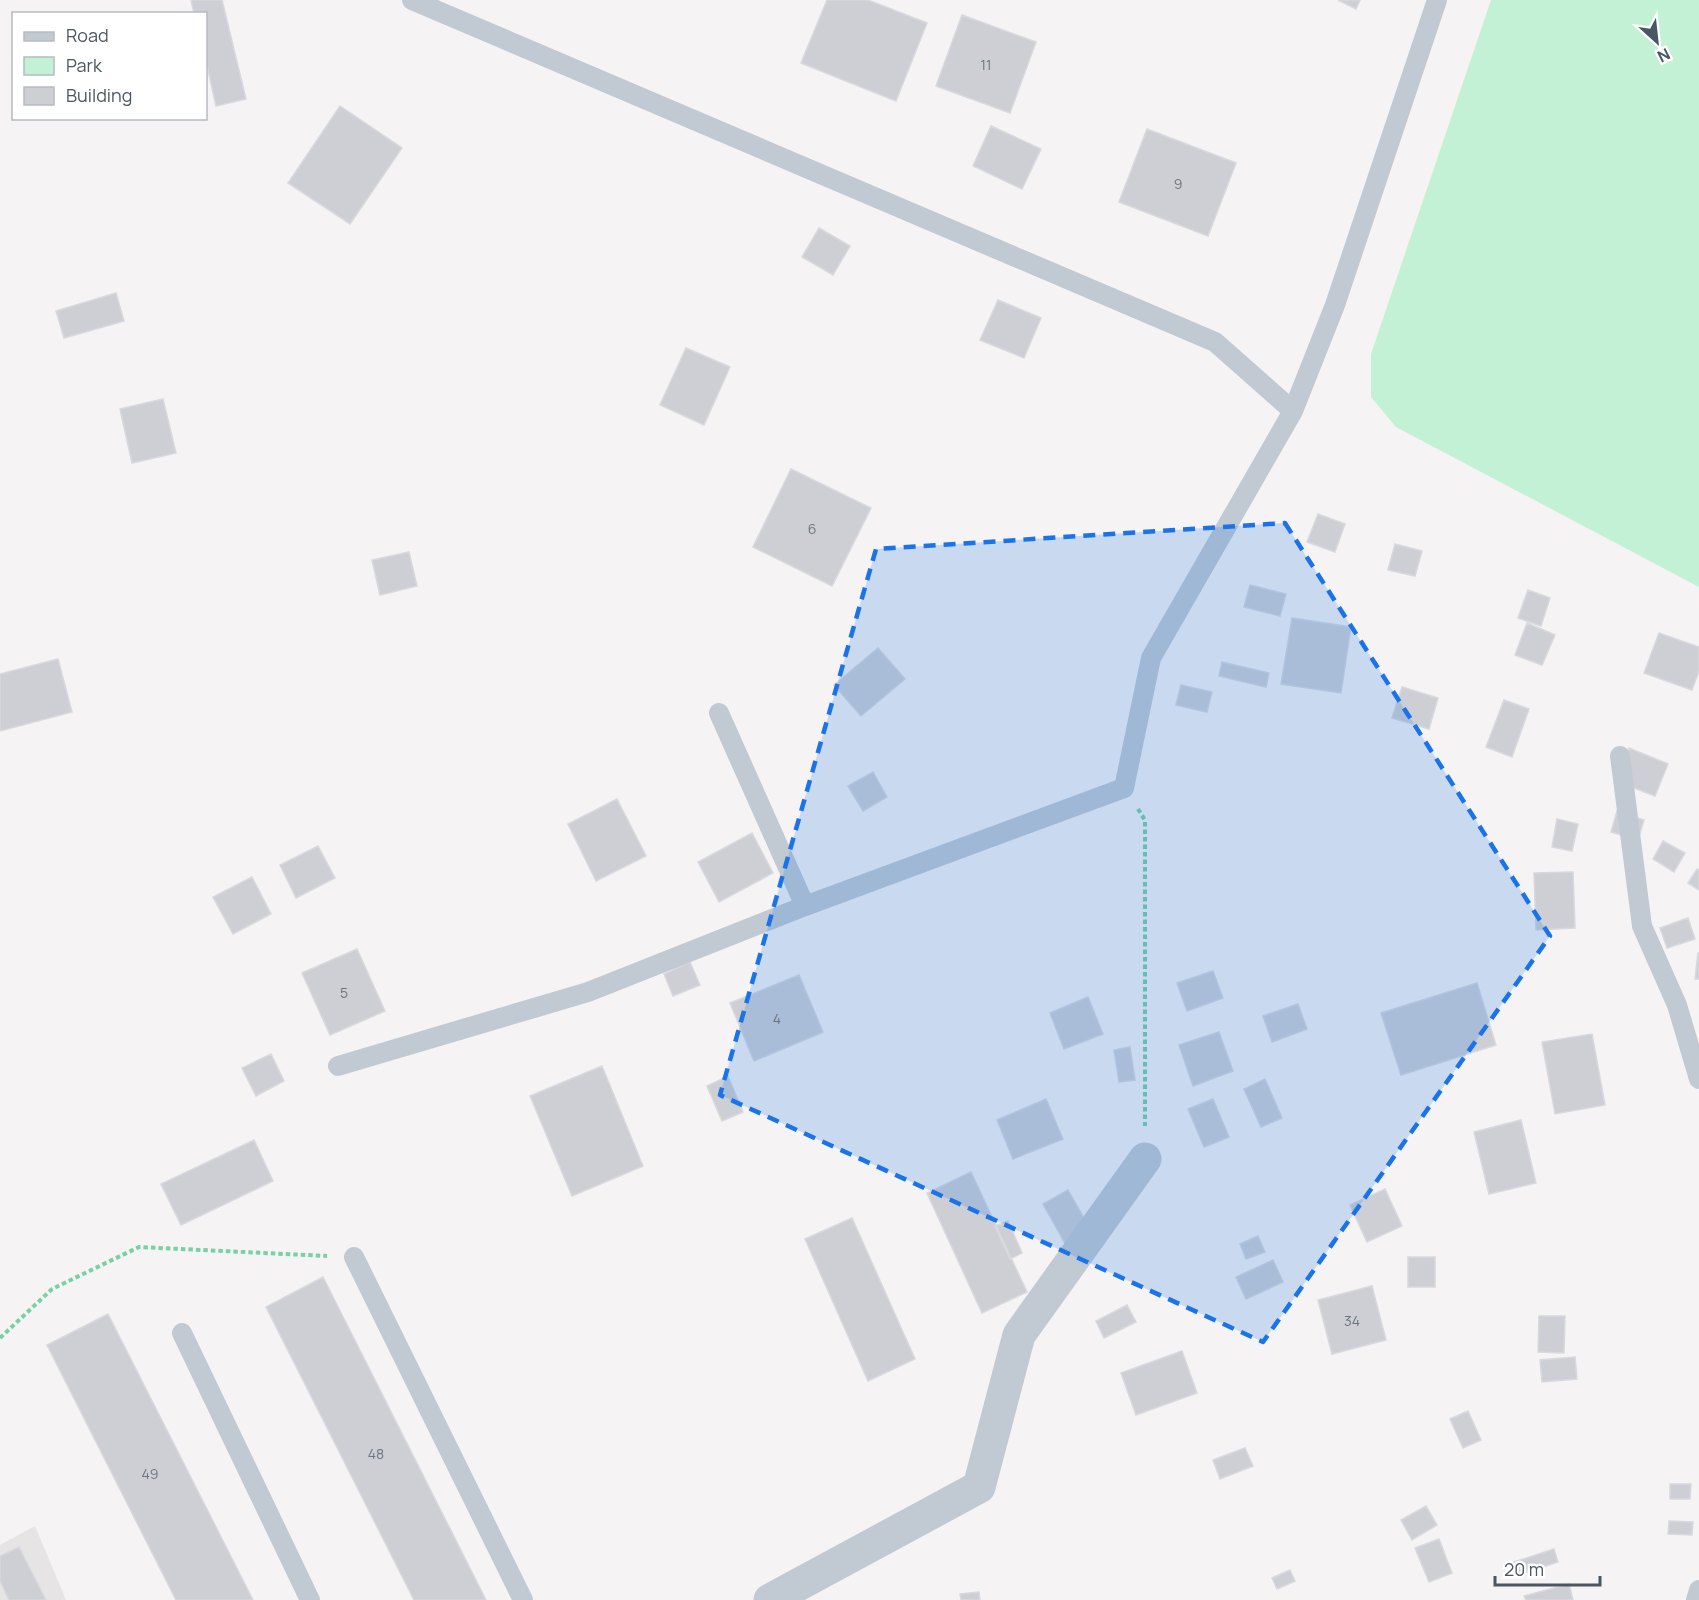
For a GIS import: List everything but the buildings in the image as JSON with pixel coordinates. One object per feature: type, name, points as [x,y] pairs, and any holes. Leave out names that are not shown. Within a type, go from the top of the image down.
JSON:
[{"type":"street","points":[[770,1600],[980,1487],[1019,1335],[1145,1159]]},
{"type":"lane","points":[[412,0],[1215,342],[1293,411]]},
{"type":"lane","points":[[338,1066],[588,992],[805,906],[1124,788],[1151,658],[1293,411],[1335,305],[1437,0]]},
{"type":"lane","points":[[719,712],[805,906]]},
{"type":"lane","points":[[1620,756],[1641,926],[1677,1005],[1699,1078]]},
{"type":"lane","points":[[354,1257],[523,1600]]},
{"type":"lane","points":[[182,1333],[310,1600]]},
{"type":"lane","points":[[1696,1600],[1699,1590]]},
{"type":"path","points":[[1124,788],[1145,820],[1145,1159]]},
{"type":"path","points":[[0,1338],[52,1289],[139,1247],[354,1257]]},
{"type":"highlighted area","points":[[1285,523],[1550,936],[1263,1342],[720,1095],[876,549]]},
{"type":"shaded area","points":[[35,1526],[66,1600],[0,1600],[0,1545]]},
{"type":"green space","points":[[1491,0],[1699,0],[1699,587],[1396,427],[1371,397],[1371,354]]}]
